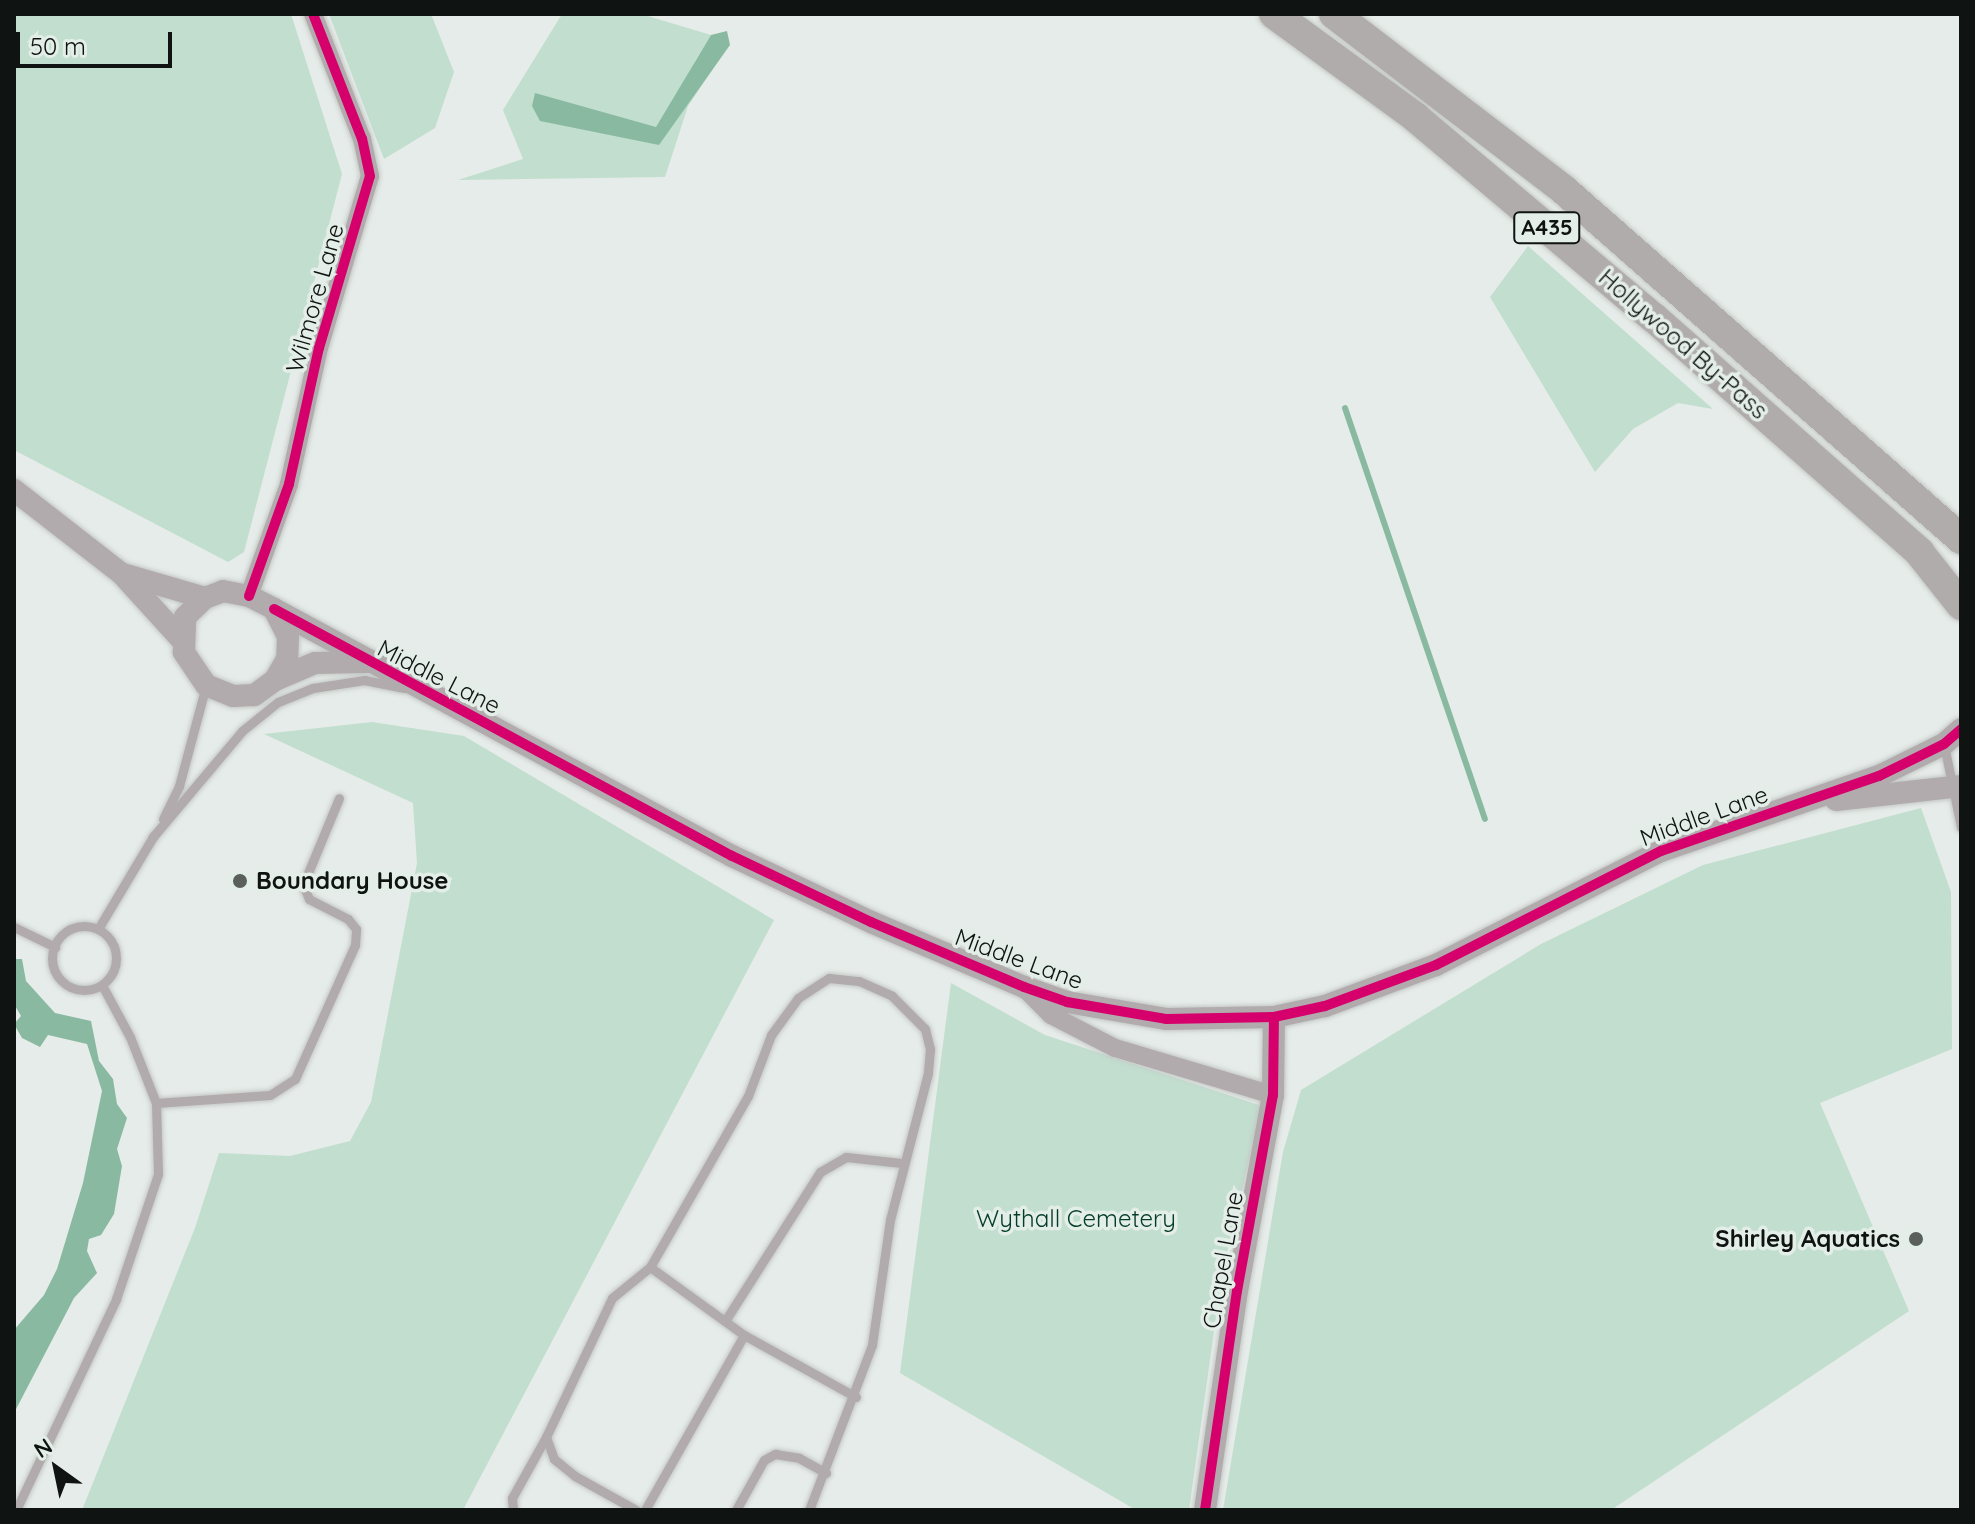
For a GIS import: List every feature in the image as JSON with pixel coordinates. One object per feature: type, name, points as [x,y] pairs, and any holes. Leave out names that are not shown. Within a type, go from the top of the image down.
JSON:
[{"type":"highway","name":"Hollywood By-Pass","points":[[1274,14],[1415,117],[1654,318],[1919,552],[1961,605]]},
{"type":"highway","name":"Hollywood By-Pass","points":[[1334,14],[1564,190],[1961,539]]},
{"type":"street","name":"Wilmore Lane","points":[[249,596],[289,484],[319,348],[370,176],[362,139],[313,14]]},
{"type":"street","name":"Middle Lane","points":[[14,490],[122,574],[181,639],[191,668],[206,685],[233,696],[254,695],[275,680],[315,663],[367,662]]},
{"type":"street","name":"Middle Lane","points":[[122,574],[205,598],[223,591],[249,596],[732,856],[1024,987],[1067,1002],[1166,1019],[1274,1017],[1325,1006],[1436,965],[1649,856],[1879,776],[1944,744],[1961,729]]},
{"type":"street","points":[[181,639],[185,617],[205,598]]},
{"type":"street","points":[[274,609],[288,636],[287,659],[275,680]]},
{"type":"street","name":"Middle Lane","points":[[1772,812],[1957,786]]},
{"type":"street","points":[[1024,987],[1051,1015],[1115,1048],[1273,1095]]},
{"type":"street","name":"Chapel Lane","points":[[1205,1510],[1237,1291],[1273,1095],[1274,1017]]},
{"type":"lane","points":[[152,838],[242,731],[278,702],[313,688],[364,680],[427,693]]},
{"type":"lane","points":[[98,929],[179,786],[206,685]]},
{"type":"lane","points":[[1944,744],[1957,786],[1961,827]]},
{"type":"lane","points":[[156,1103],[270,1095],[295,1079],[355,945],[356,929],[348,919],[309,899],[303,885],[339,798]]},
{"type":"lane","points":[[14,927],[55,947]]},
{"type":"lane","points":[[77,927],[98,929],[112,942],[116,961],[102,985],[83,990],[65,983],[54,967],[55,947],[77,927]]},
{"type":"lane","points":[[513,1510],[512,1498],[546,1437],[612,1298],[650,1267],[748,1096],[771,1035],[798,998],[829,978],[859,981],[892,996],[925,1029],[928,1073],[902,1163],[872,1345],[856,1397],[809,1510]]},
{"type":"lane","points":[[16,1510],[116,1299],[158,1174],[156,1103],[130,1037],[102,985]]},
{"type":"lane","points":[[725,1321],[820,1172],[846,1157],[902,1163]]},
{"type":"lane","points":[[650,1267],[744,1335],[856,1397]]},
{"type":"lane","points":[[645,1510],[744,1335]]},
{"type":"lane","points":[[546,1437],[554,1459],[575,1476],[636,1510]]},
{"type":"lane","points":[[736,1510],[764,1460],[775,1454],[799,1458],[826,1473]]},
{"type":"green space","points":[[14,14],[291,14],[342,174],[244,552],[228,562],[14,450]]},
{"type":"green space","points":[[329,14],[431,14],[454,72],[435,128],[384,159]]},
{"type":"green space","points":[[562,14],[641,14],[711,35],[694,63],[713,69],[688,106],[665,177],[458,180],[523,159],[503,110]]},
{"type":"green space","points":[[1528,246],[1713,409],[1678,403],[1633,429],[1595,472],[1490,297]]},
{"type":"green space","points":[[372,722],[464,736],[774,920],[463,1510],[82,1510],[195,1228],[219,1153],[290,1156],[350,1141],[371,1102],[417,863],[413,803],[264,734]]},
{"type":"green space","points":[[1921,808],[1951,892],[1952,1049],[1820,1103],[1909,1311],[1611,1510],[1223,1510],[1283,1152],[1301,1090],[1541,944],[1703,865]]},
{"type":"green space","name":"Wythall Cemetery","points":[[951,983],[1045,1035],[1262,1106],[1222,1274],[1189,1510],[1136,1510],[900,1373]]},
{"type":"shaded area","points":[[727,31],[730,45],[659,145],[540,121],[532,106],[535,93],[656,127],[711,35]]},
{"type":"shaded area","points":[[14,959],[22,959],[26,981],[55,1013],[91,1021],[99,1061],[113,1079],[117,1104],[127,1118],[117,1149],[122,1166],[114,1214],[101,1235],[89,1239],[87,1251],[97,1273],[74,1298],[14,1413],[14,1330],[44,1295],[57,1269],[83,1183],[102,1091],[87,1044],[48,1035],[40,1047],[22,1038],[14,1024],[21,1016],[14,1004]]},
{"type":"waterway","points":[[1345,408],[1485,819]]},
{"type":"cycle path","points":[[249,596],[289,484],[319,348],[370,176],[362,139],[313,14]]},
{"type":"cycle path","points":[[274,609],[732,856],[871,922],[1067,1002],[1166,1019],[1274,1017],[1325,1006],[1436,965],[1661,851],[1879,776],[1944,744],[1961,729]]},
{"type":"cycle path","points":[[1205,1510],[1237,1291],[1273,1095],[1274,1017]]},
{"type":"place","name":"Boundary House","points":[[240,881]]},
{"type":"place","name":"Shirley Aquatics","points":[[1916,1239]]}]
